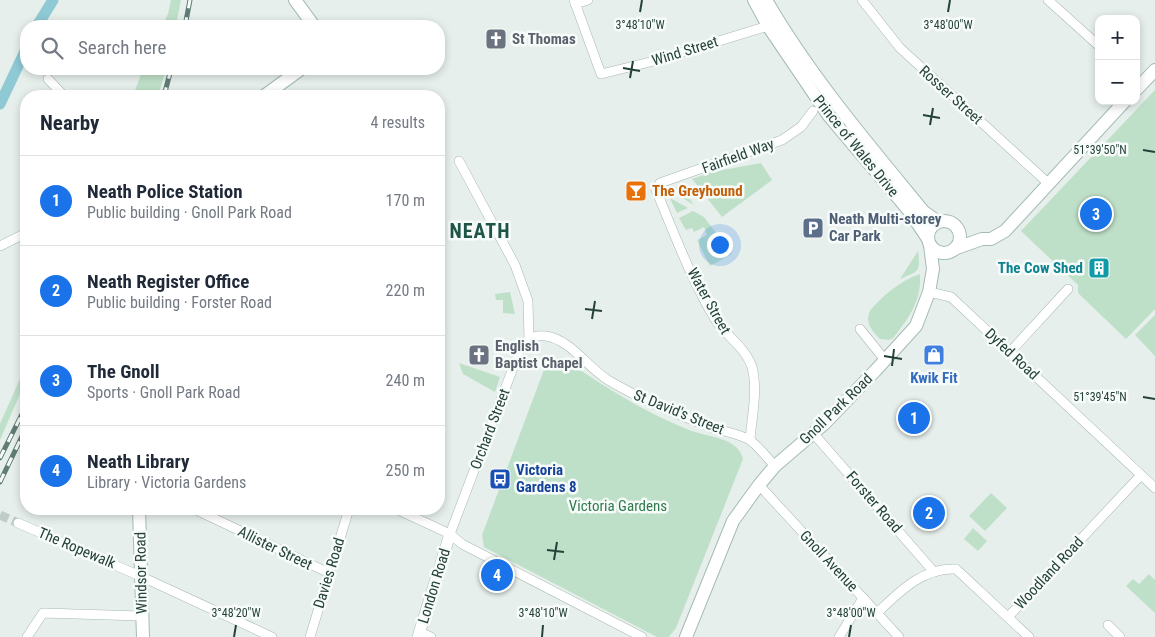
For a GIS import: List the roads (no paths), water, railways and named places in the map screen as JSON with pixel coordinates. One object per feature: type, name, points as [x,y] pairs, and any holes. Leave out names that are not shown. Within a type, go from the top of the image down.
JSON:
[{"type":"main road","points":[[295,0],[310,20]]},
{"type":"main road","name":"Prince of Wales Drive","points":[[754,0],[768,26],[829,116],[910,212],[929,242]]},
{"type":"main road","name":"Prince of Wales Drive","points":[[766,0],[777,20],[840,109],[924,212],[938,222]]},
{"type":"main road","points":[[1140,83],[1155,70]]},
{"type":"main road","points":[[272,90],[293,75]]},
{"type":"main road","points":[[982,239],[959,230],[953,223],[942,220],[930,229],[929,242],[938,251],[951,251],[982,239],[991,239],[1005,231],[1121,105]]},
{"type":"main road","points":[[933,269],[960,241],[959,230]]},
{"type":"main road","name":"Gnoll Park Road","points":[[774,466],[813,433],[916,326],[929,292],[933,269],[929,242]]},
{"type":"main road","points":[[686,637],[733,521],[774,466]]},
{"type":"main road","name":"Windsor Road","points":[[139,515],[143,637]]},
{"type":"street","points":[[575,2],[588,0]]},
{"type":"street","name":"Rosser Street","points":[[862,0],[900,48],[1048,183]]},
{"type":"street","points":[[1048,0],[1095,42]]},
{"type":"street","name":"Wind Street","points":[[575,2],[601,74],[650,62],[768,26]]},
{"type":"street","points":[[48,79],[58,90]]},
{"type":"street","name":"Fairfield Way","points":[[656,190],[660,184],[782,140],[801,127],[813,111]]},
{"type":"street","points":[[460,161],[518,273],[528,301],[529,339]]},
{"type":"street","name":"Water Street","points":[[656,190],[692,273],[716,319],[729,338],[743,352],[751,365],[755,382],[750,440]]},
{"type":"street","points":[[0,246],[20,236]]},
{"type":"street","points":[[1010,352],[1068,290]]},
{"type":"street","name":"Dyfed Road","points":[[929,292],[951,297],[1155,488]]},
{"type":"street","points":[[860,329],[885,360]]},
{"type":"street","name":"St David's Street","points":[[529,339],[536,336],[554,338],[605,378],[641,399],[680,416],[750,440],[774,466]]},
{"type":"street","name":"Orchard Street","points":[[450,534],[519,352],[523,344],[529,339]]},
{"type":"street","name":"Forster Road","points":[[813,433],[934,572]]},
{"type":"street","name":"Woodland Road","points":[[877,613],[909,584],[946,568],[956,569],[1008,617],[1141,475]]},
{"type":"street","name":"Gnoll Avenue","points":[[759,485],[899,637]]},
{"type":"street","name":"Allister Street","points":[[206,515],[329,574]]},
{"type":"street","name":"Davies Road","points":[[310,637],[347,515]]},
{"type":"street","points":[[409,515],[450,534],[462,544],[642,637]]},
{"type":"street","name":"The Ropewalk","points":[[18,523],[140,576],[272,637]]},
{"type":"street","name":"London Road","points":[[419,634],[450,534]]},
{"type":"street","points":[[839,637],[863,598]]},
{"type":"street","points":[[27,637],[43,613],[142,616]]},
{"type":"street","points":[[1008,617],[1029,637]]},
{"type":"street","points":[[1108,625],[1120,637]]},
{"type":"street","points":[[419,634],[431,637]]},
{"type":"waterway","points":[[41,20],[53,0]]},
{"type":"waterway","points":[[0,104],[20,62]]},
{"type":"tunnel","points":[[0,515],[18,523]]},
{"type":"railway","points":[[186,20],[190,0]]},
{"type":"railway","points":[[166,90],[169,75]]},
{"type":"railway","points":[[0,458],[20,418]]},
{"type":"railway","points":[[0,482],[20,440]]},
{"type":"place","name":"St Thomas","points":[[496,39]]},
{"type":"place","name":"The Greyhound","points":[[636,191]]},
{"type":"place","name":"The Gnoll","points":[[1096,214]]},
{"type":"place","name":"Neath Multi-storey Car Park","points":[[813,228]]},
{"type":"place","name":"The Cow Shed","points":[[1099,268]]},
{"type":"place","name":"English Baptist Chapel","points":[[479,355]]},
{"type":"place","name":"Kwik Fit","points":[[934,355]]},
{"type":"place","name":"Neath Police Station","points":[[914,418]]},
{"type":"place","name":"Victoria Gardens 8","points":[[500,479]]},
{"type":"place","name":"Neath Register Office","points":[[929,513]]},
{"type":"place","name":"Neath Library","points":[[497,575]]},
{"type":"district","name":"NEATH","points":[[480,231]]},
{"type":"park label","name":"Victoria Gardens","points":[[618,506]]}]
